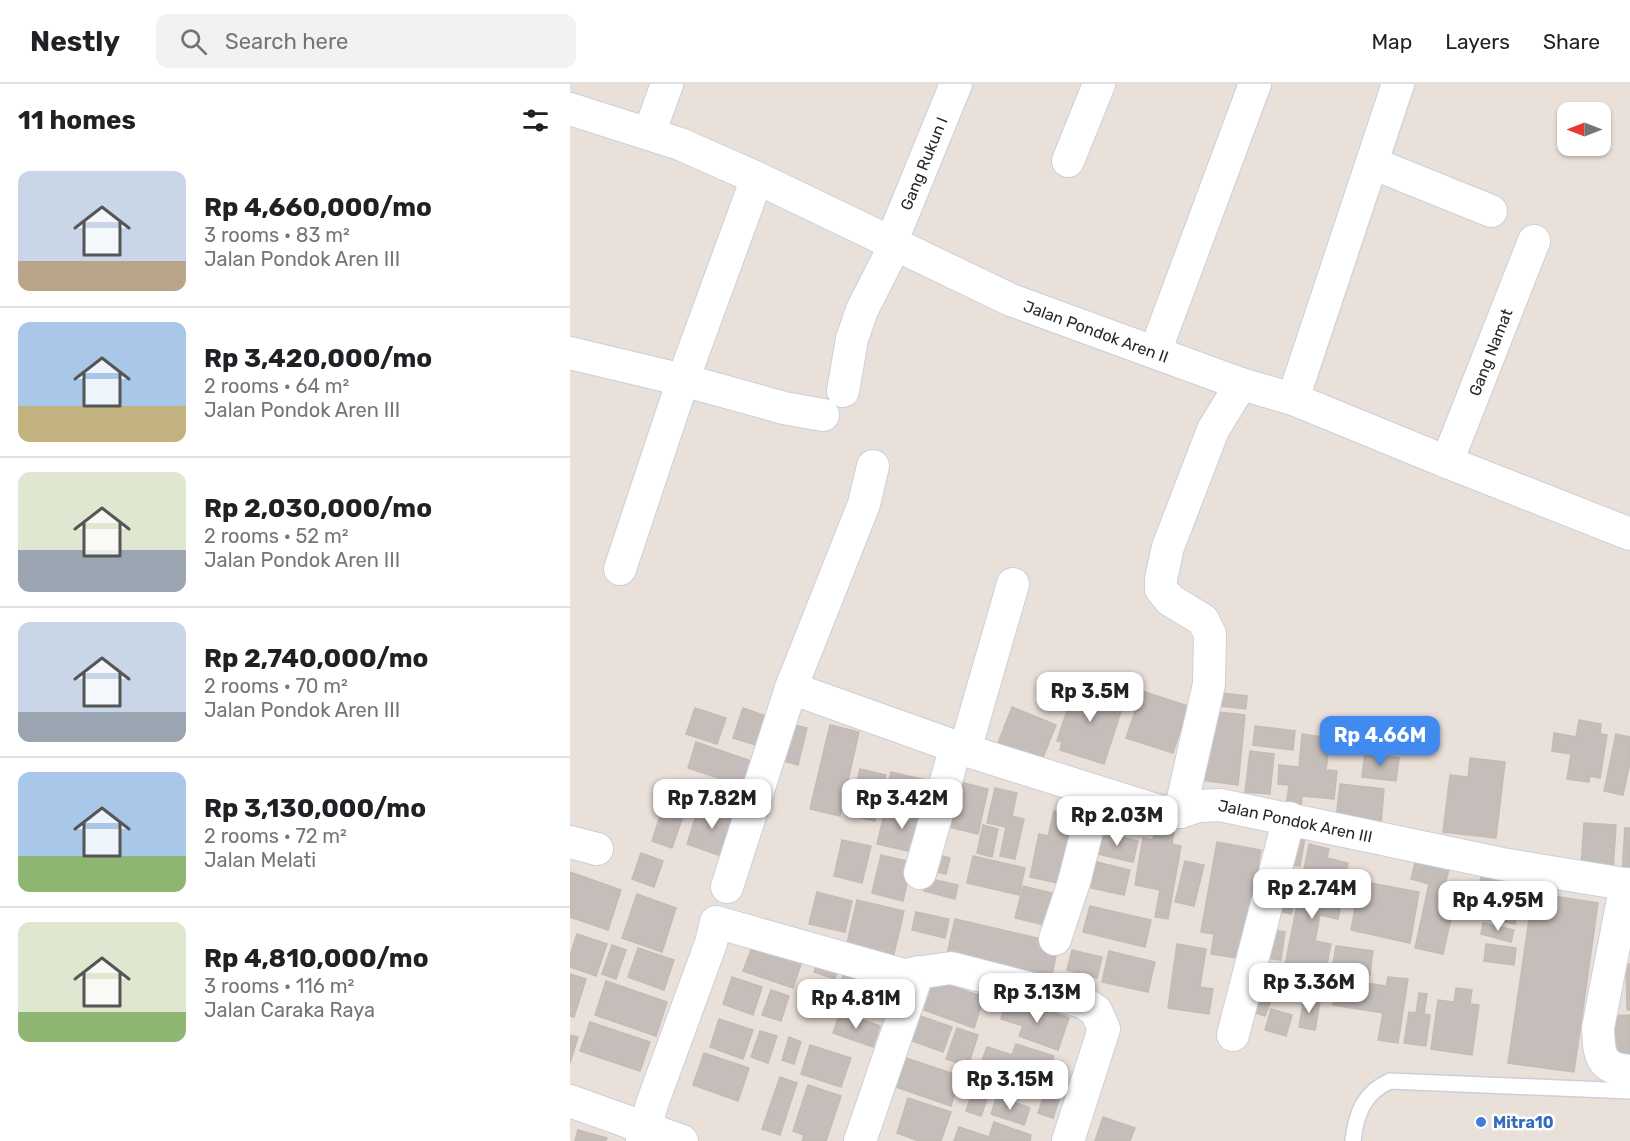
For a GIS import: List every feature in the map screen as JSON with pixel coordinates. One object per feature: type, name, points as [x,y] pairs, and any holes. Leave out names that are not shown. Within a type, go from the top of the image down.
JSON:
[{"type":"street","points":[[649,134],[667,84]]},
{"type":"street","name":"Gang Rukun I","points":[[843,391],[855,329],[893,244],[956,84]]},
{"type":"street","points":[[1068,161],[1099,84]]},
{"type":"street","points":[[1155,352],[1255,84]]},
{"type":"street","points":[[1293,399],[1398,84]]},
{"type":"street","name":"Jalan Pondok Aren II","points":[[570,109],[680,144],[757,178],[1011,300],[1241,384],[1293,399],[1630,534]]},
{"type":"street","points":[[1372,163],[1491,211]]},
{"type":"street","points":[[620,569],[684,380],[757,178]]},
{"type":"street","name":"Gang Namat","points":[[1447,462],[1534,241]]},
{"type":"street","points":[[570,353],[684,380],[784,408],[823,415]]},
{"type":"street","points":[[1180,812],[1209,684],[1210,634],[1203,620],[1170,600],[1161,589],[1161,579],[1167,547],[1213,430],[1241,384]]},
{"type":"street","points":[[727,887],[791,688],[864,504],[873,466]]},
{"type":"street","points":[[920,873],[1013,584]]},
{"type":"street","name":"Jalan Pondok Aren III","points":[[791,688],[960,748],[1159,811],[1180,812],[1198,806],[1220,805],[1502,864],[1628,885]]},
{"type":"street","points":[[1055,939],[1074,882],[1097,792]]},
{"type":"street","points":[[1233,1035],[1289,818]]},
{"type":"street","points":[[1628,885],[1598,1028],[1599,1052],[1604,1061],[1616,1070],[1630,1071]]},
{"type":"street","points":[[643,1135],[711,943],[716,922],[903,975],[951,968],[1083,1002],[1096,1011],[1104,1029],[1068,1141]]},
{"type":"street","points":[[860,1141],[918,972]]},
{"type":"street","points":[[570,1101],[643,1135],[682,1141]]},
{"type":"lane","points":[[1353,1141],[1355,1128],[1367,1096],[1377,1087],[1390,1081],[1630,1091]]},
{"type":"building","points":[[1076,683],[1125,699],[1104,764],[1060,750],[1062,742],[1057,741]]},
{"type":"building","points":[[1142,691],[1188,706],[1173,753],[1126,738]]},
{"type":"building","points":[[1214,692],[1247,696],[1246,709],[1213,705]]},
{"type":"building","points":[[1012,707],[1056,725],[1042,760],[998,743]]},
{"type":"building","points":[[695,708],[726,718],[717,744],[686,734]]},
{"type":"building","points":[[743,708],[769,717],[759,746],[733,738]]},
{"type":"building","points":[[1209,711],[1245,715],[1238,785],[1201,780]]},
{"type":"building","points":[[1579,720],[1601,724],[1600,734],[1607,735],[1600,778],[1590,776],[1589,782],[1567,779],[1571,754],[1552,751],[1554,733],[1576,737]]},
{"type":"building","points":[[1382,721],[1427,726],[1424,752],[1379,747]]},
{"type":"building","points":[[782,722],[807,728],[798,765],[773,758]]},
{"type":"building","points":[[830,725],[859,732],[840,816],[810,809]]},
{"type":"building","points":[[1255,726],[1295,731],[1293,750],[1253,745]]},
{"type":"building","points":[[1302,734],[1330,738],[1326,770],[1337,771],[1334,799],[1302,796],[1301,809],[1286,807],[1289,785],[1278,784],[1279,765],[1299,767]]},
{"type":"building","points":[[1616,734],[1630,737],[1630,763],[1623,795],[1604,791]]},
{"type":"building","points":[[696,742],[754,762],[746,787],[688,768]]},
{"type":"building","points":[[1250,751],[1274,754],[1270,794],[1245,792]]},
{"type":"building","points":[[1365,753],[1399,758],[1396,781],[1362,777]]},
{"type":"building","points":[[1470,758],[1505,762],[1496,838],[1443,832],[1450,775],[1468,777]]},
{"type":"building","points":[[860,769],[886,775],[875,821],[849,815]]},
{"type":"building","points":[[891,772],[939,783],[933,803],[886,792]]},
{"type":"building","points":[[956,781],[988,789],[978,834],[945,826]]},
{"type":"building","points":[[1340,784],[1384,789],[1381,824],[1336,819]]},
{"type":"building","points":[[995,788],[1017,793],[1012,816],[1024,819],[1015,859],[1000,856],[1006,827],[987,823]]},
{"type":"building","points":[[668,792],[689,799],[672,848],[652,841]]},
{"type":"building","points":[[700,803],[737,815],[724,857],[687,844]]},
{"type":"building","points":[[886,807],[926,816],[917,853],[877,844]]},
{"type":"building","points":[[1054,811],[1078,817],[1062,884],[1030,877],[1039,834],[1048,836]]},
{"type":"building","points":[[1156,820],[1175,824],[1172,844],[1181,846],[1168,919],[1155,917],[1160,890],[1135,885],[1143,838],[1153,840]]},
{"type":"building","points":[[1584,823],[1616,825],[1613,870],[1581,868]]},
{"type":"building","points":[[983,825],[998,829],[992,857],[977,853]]},
{"type":"building","points":[[1625,828],[1630,828],[1630,873],[1622,872]]},
{"type":"building","points":[[1102,832],[1138,841],[1133,862],[1097,854]]},
{"type":"building","points":[[1288,836],[1305,838],[1300,866],[1284,864]]},
{"type":"building","points":[[842,840],[871,846],[862,883],[834,876]]},
{"type":"building","points":[[1217,842],[1261,850],[1242,959],[1211,954],[1214,934],[1201,932]]},
{"type":"building","points":[[1309,844],[1329,849],[1327,858],[1348,863],[1344,882],[1325,878],[1323,891],[1343,895],[1338,919],[1320,915],[1315,941],[1331,944],[1325,974],[1304,970],[1298,1000],[1279,996]]},
{"type":"building","points":[[641,853],[663,861],[654,887],[632,879]]},
{"type":"building","points":[[935,854],[950,858],[946,874],[932,871]]},
{"type":"building","points":[[881,855],[912,862],[903,901],[872,893]]},
{"type":"building","points":[[973,856],[1025,868],[1019,895],[967,883]]},
{"type":"building","points":[[1185,861],[1204,865],[1194,906],[1175,902]]},
{"type":"building","points":[[1097,862],[1130,870],[1124,895],[1091,888]]},
{"type":"building","points":[[1415,863],[1449,870],[1445,884],[1458,887],[1443,954],[1415,948],[1429,884],[1411,879]]},
{"type":"building","points":[[1483,867],[1526,877],[1515,924],[1473,915]]},
{"type":"building","points":[[570,872],[621,890],[608,930],[570,917]]},
{"type":"building","points":[[1284,872],[1299,876],[1291,914],[1275,910]]},
{"type":"building","points":[[927,878],[958,885],[955,899],[924,891]]},
{"type":"building","points":[[1360,881],[1419,892],[1410,943],[1351,930]]},
{"type":"building","points":[[1023,886],[1056,894],[1049,926],[1015,918]]},
{"type":"building","points":[[817,892],[852,901],[845,932],[809,924]]},
{"type":"building","points":[[1533,893],[1598,903],[1574,1072],[1508,1063]]},
{"type":"building","points":[[637,894],[676,908],[662,952],[622,938]]},
{"type":"building","points":[[857,900],[904,911],[893,958],[846,948]]},
{"type":"building","points":[[1090,906],[1151,920],[1145,947],[1083,932]]},
{"type":"building","points":[[916,912],[949,919],[945,938],[912,930]]},
{"type":"building","points":[[955,919],[1059,943],[1049,987],[945,963]]},
{"type":"building","points":[[1483,923],[1514,930],[1511,942],[1481,934]]},
{"type":"building","points":[[1271,930],[1285,932],[1281,960],[1267,958]]},
{"type":"building","points":[[577,934],[607,944],[596,976],[570,967],[570,955]]},
{"type":"building","points":[[754,942],[803,958],[793,988],[743,971]]},
{"type":"building","points":[[1177,944],[1206,949],[1200,987],[1213,989],[1209,1014],[1168,1008]]},
{"type":"building","points":[[1486,944],[1516,948],[1514,965],[1484,961]]},
{"type":"building","points":[[612,945],[626,950],[616,979],[602,974]]},
{"type":"building","points":[[1336,946],[1373,951],[1370,975],[1332,970]]},
{"type":"building","points":[[638,948],[674,960],[664,990],[628,977]]},
{"type":"building","points":[[1072,950],[1102,957],[1097,978],[1067,970]]},
{"type":"building","points":[[1109,951],[1155,962],[1148,992],[1102,982]]},
{"type":"building","points":[[820,956],[840,963],[835,979],[814,972]]},
{"type":"building","points":[[1626,964],[1630,964],[1630,1010],[1627,1010]]},
{"type":"building","points":[[844,972],[867,980],[859,1003],[836,996]]},
{"type":"building","points":[[570,974],[586,979],[574,1017],[570,1016]]},
{"type":"building","points":[[732,977],[762,987],[753,1015],[723,1004]]},
{"type":"building","points":[[1388,977],[1408,979],[1398,1043],[1378,1040],[1383,1013],[1333,1005],[1337,979],[1386,986]]},
{"type":"building","points":[[934,980],[984,997],[974,1028],[924,1010]]},
{"type":"building","points":[[606,981],[667,1002],[656,1036],[595,1015]]},
{"type":"building","points":[[1263,986],[1275,990],[1265,1016],[1253,1012]]},
{"type":"building","points":[[1456,988],[1472,990],[1470,1004],[1479,1005],[1472,1055],[1431,1049],[1438,1000],[1454,1002]]},
{"type":"building","points":[[771,990],[789,996],[781,1021],[762,1015]]},
{"type":"building","points":[[1419,993],[1427,994],[1424,1014],[1430,1015],[1426,1046],[1404,1043],[1409,1012],[1416,1013]]},
{"type":"building","points":[[1304,998],[1320,1002],[1315,1030],[1299,1027]]},
{"type":"building","points":[[1006,1002],[1028,1010],[1030,1005],[1069,1018],[1058,1050],[1019,1036],[1023,1026],[1001,1019]]},
{"type":"building","points":[[1271,1009],[1292,1015],[1286,1036],[1265,1030]]},
{"type":"building","points":[[840,1012],[880,1026],[873,1047],[833,1033]]},
{"type":"building","points":[[912,1013],[952,1027],[943,1052],[904,1038]]},
{"type":"building","points":[[1630,1015],[1630,1054],[1612,1054],[1611,1016]]},
{"type":"building","points":[[719,1019],[753,1030],[743,1059],[710,1047]]},
{"type":"building","points":[[590,1022],[650,1042],[640,1071],[580,1051]]},
{"type":"building","points":[[957,1028],[978,1035],[968,1066],[946,1059]]},
{"type":"building","points":[[760,1031],[777,1036],[768,1063],[751,1057]]},
{"type":"building","points":[[570,1035],[578,1037],[570,1063]]},
{"type":"building","points":[[789,1037],[801,1042],[794,1064],[782,1060]]},
{"type":"building","points":[[1016,1044],[1054,1056],[1044,1086],[981,1063],[987,1047],[1012,1055]]},
{"type":"building","points":[[810,1045],[851,1058],[841,1087],[801,1074]]},
{"type":"building","points":[[704,1053],[749,1068],[738,1101],[693,1085]]},
{"type":"building","points":[[906,1058],[960,1076],[951,1106],[896,1087]]},
{"type":"building","points":[[780,1077],[797,1083],[780,1135],[762,1129]]},
{"type":"building","points":[[808,1085],[841,1096],[826,1141],[802,1141],[804,1135],[793,1131]]},
{"type":"building","points":[[974,1087],[990,1091],[981,1116],[966,1111]]},
{"type":"building","points":[[1046,1089],[1061,1094],[1053,1118],[1038,1113]]},
{"type":"building","points":[[997,1096],[1030,1108],[1024,1125],[991,1114]]},
{"type":"building","points":[[908,1098],[951,1112],[941,1141],[919,1141],[897,1133]]},
{"type":"building","points":[[1103,1117],[1135,1128],[1130,1141],[1095,1141]]},
{"type":"building","points":[[994,1122],[1031,1135],[1030,1141],[954,1141],[959,1127],[989,1137]]},
{"type":"building","points":[[578,1130],[607,1138],[606,1141],[575,1141]]},
{"type":"place","name":"Mitra10","points":[[1481,1122]]}]
